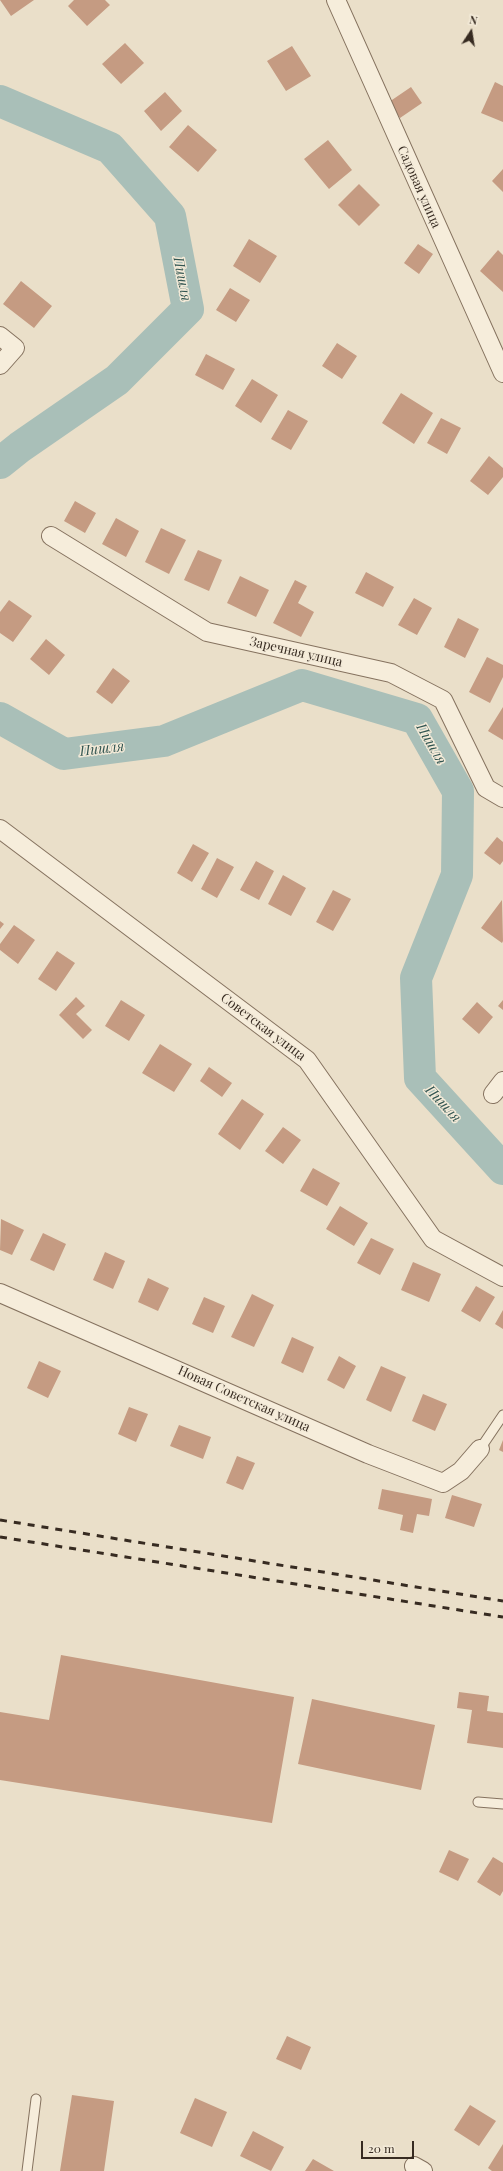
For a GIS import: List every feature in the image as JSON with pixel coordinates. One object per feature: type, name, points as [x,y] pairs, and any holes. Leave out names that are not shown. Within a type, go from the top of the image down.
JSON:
[{"type":"street","name":"Садовая улица","points":[[336,0],[503,374]]},
{"type":"street","points":[[0,336],[15,348],[0,365]]},
{"type":"street","name":"Заречная улица","points":[[51,536],[207,632],[391,673],[443,700],[486,788],[503,798]]},
{"type":"street","name":"Советская улица","points":[[0,829],[307,1060],[433,1239],[503,1277]]},
{"type":"street","name":"Новая Советская улица","points":[[0,1293],[362,1451],[444,1483],[461,1471],[480,1449]]},
{"type":"lane","points":[[480,1449],[503,1415]]},
{"type":"lane","points":[[478,1802],[503,1804]]},
{"type":"lane","points":[[27,2171],[36,2098]]},
{"type":"building","points":[[0,0],[34,0],[11,16]]},
{"type":"building","points":[[74,0],[105,0],[110,5],[87,26],[68,6]]},
{"type":"building","points":[[125,43],[144,63],[121,84],[102,64]]},
{"type":"building","points":[[292,46],[311,76],[286,91],[267,61]]},
{"type":"building","points":[[495,82],[503,86],[503,122],[481,113]]},
{"type":"building","points":[[411,87],[422,103],[400,118],[389,102]]},
{"type":"building","points":[[165,92],[182,111],[161,131],[144,111]]},
{"type":"building","points":[[188,125],[217,150],[198,172],[169,147]]},
{"type":"building","points":[[328,140],[352,170],[329,189],[304,159]]},
{"type":"building","points":[[503,169],[503,192],[492,181]]},
{"type":"building","points":[[359,184],[380,205],[359,226],[338,205]]},
{"type":"building","points":[[249,239],[277,256],[260,283],[233,266]]},
{"type":"building","points":[[418,244],[433,254],[419,274],[404,263]]},
{"type":"building","points":[[498,250],[503,255],[503,292],[480,271]]},
{"type":"building","points":[[21,281],[52,306],[34,328],[3,304]]},
{"type":"building","points":[[230,288],[250,300],[236,322],[216,310]]},
{"type":"building","points":[[337,343],[357,356],[342,379],[322,366]]},
{"type":"building","points":[[206,354],[235,369],[223,390],[195,375]]},
{"type":"building","points":[[252,379],[278,395],[261,423],[235,406]]},
{"type":"building","points":[[401,393],[433,413],[414,444],[382,423]]},
{"type":"building","points":[[288,410],[308,421],[291,450],[271,439]]},
{"type":"building","points":[[441,418],[461,428],[447,454],[427,443]]},
{"type":"building","points":[[489,456],[503,468],[503,477],[488,495],[470,481]]},
{"type":"building","points":[[75,501],[96,513],[85,533],[64,521]]},
{"type":"building","points":[[116,518],[139,531],[126,557],[102,544]]},
{"type":"building","points":[[161,528],[186,540],[169,574],[145,562]]},
{"type":"building","points":[[198,550],[222,560],[209,591],[184,580]]},
{"type":"building","points":[[366,572],[394,587],[383,607],[355,593]]},
{"type":"building","points":[[240,576],[269,590],[256,617],[227,603]]},
{"type":"building","points":[[295,580],[307,586],[298,603],[314,612],[301,637],[273,623]]},
{"type":"building","points":[[414,598],[432,608],[417,635],[398,625]]},
{"type":"building","points":[[9,600],[32,616],[13,642],[0,633],[0,612]]},
{"type":"building","points":[[458,618],[479,629],[465,658],[444,647]]},
{"type":"building","points":[[46,639],[65,655],[49,675],[30,659]]},
{"type":"building","points":[[487,657],[503,665],[503,677],[490,703],[469,692]]},
{"type":"building","points":[[113,668],[130,681],[112,704],[96,692]]},
{"type":"building","points":[[503,707],[503,740],[488,731]]},
{"type":"building","points":[[497,837],[503,842],[503,861],[500,865],[484,853]]},
{"type":"building","points":[[193,844],[209,853],[192,882],[177,873]]},
{"type":"building","points":[[217,858],[234,867],[217,898],[201,889]]},
{"type":"building","points":[[256,861],[274,871],[259,900],[240,890]]},
{"type":"building","points":[[283,875],[306,888],[291,916],[268,904]]},
{"type":"building","points":[[333,890],[351,899],[333,931],[316,922]]},
{"type":"building","points":[[502,900],[503,941],[502,943],[481,928]]},
{"type":"building","points":[[0,921],[4,924],[0,929]]},
{"type":"building","points":[[14,925],[35,940],[18,964],[0,950],[0,944]]},
{"type":"building","points":[[57,951],[75,963],[56,991],[38,979]]},
{"type":"building","points":[[76,997],[85,1006],[76,1014],[92,1030],[83,1039],[59,1015]]},
{"type":"building","points":[[121,1000],[145,1015],[129,1041],[105,1026]]},
{"type":"building","points":[[503,1000],[503,1010],[498,1006]]},
{"type":"building","points":[[477,1002],[493,1017],[479,1034],[462,1019]]},
{"type":"building","points":[[160,1044],[192,1064],[174,1092],[142,1073]]},
{"type":"building","points":[[209,1067],[232,1083],[222,1097],[200,1081]]},
{"type":"building","points":[[242,1099],[264,1114],[240,1150],[218,1134]]},
{"type":"building","points":[[283,1127],[301,1140],[283,1164],[265,1151]]},
{"type":"building","points":[[313,1168],[340,1183],[327,1206],[300,1191]]},
{"type":"building","points":[[340,1206],[368,1223],[354,1246],[326,1229]]},
{"type":"building","points":[[1,1219],[24,1230],[12,1255],[0,1250]]},
{"type":"building","points":[[43,1233],[66,1244],[54,1271],[30,1260]]},
{"type":"building","points":[[371,1238],[394,1249],[380,1275],[357,1263]]},
{"type":"building","points":[[105,1252],[125,1261],[113,1289],[93,1280]]},
{"type":"building","points":[[413,1262],[441,1274],[429,1302],[401,1290]]},
{"type":"building","points":[[148,1278],[169,1288],[158,1311],[138,1302]]},
{"type":"building","points":[[476,1286],[495,1297],[480,1322],[461,1311]]},
{"type":"building","points":[[252,1294],[274,1305],[254,1347],[231,1337]]},
{"type":"building","points":[[204,1297],[225,1306],[213,1333],[192,1324]]},
{"type":"building","points":[[503,1310],[503,1329],[495,1324]]},
{"type":"building","points":[[292,1337],[314,1347],[303,1373],[281,1363]]},
{"type":"building","points":[[339,1356],[356,1366],[344,1389],[327,1380]]},
{"type":"building","points":[[39,1361],[61,1371],[48,1398],[27,1388]]},
{"type":"building","points":[[381,1366],[406,1377],[391,1412],[366,1400]]},
{"type":"building","points":[[423,1394],[447,1404],[435,1431],[412,1421]]},
{"type":"building","points":[[129,1407],[148,1414],[136,1442],[118,1434]]},
{"type":"building","points":[[179,1425],[211,1437],[203,1459],[170,1446]]},
{"type":"building","points":[[503,1440],[503,1452],[499,1450]]},
{"type":"building","points":[[237,1456],[255,1463],[243,1490],[226,1483]]},
{"type":"building","points":[[382,1489],[432,1499],[429,1516],[417,1514],[413,1533],[400,1530],[403,1515],[378,1509]]},
{"type":"building","points":[[452,1495],[482,1504],[474,1527],[445,1518]]},
{"type":"building","points":[[61,1655],[294,1697],[272,1823],[0,1780],[0,1712],[49,1720]]},
{"type":"building","points":[[459,1692],[489,1696],[487,1711],[503,1713],[503,1748],[467,1743],[472,1710],[457,1708]]},
{"type":"building","points":[[312,1699],[435,1725],[421,1790],[298,1764]]},
{"type":"building","points":[[449,1850],[469,1859],[458,1881],[439,1872]]},
{"type":"building","points":[[493,1857],[503,1863],[503,1891],[500,1896],[477,1882]]},
{"type":"building","points":[[287,2036],[311,2047],[301,2070],[276,2059]]},
{"type":"building","points":[[72,2095],[114,2101],[104,2171],[60,2171]]},
{"type":"building","points":[[195,2098],[227,2112],[212,2147],[180,2133]]},
{"type":"building","points":[[470,2105],[496,2121],[479,2146],[454,2130]]},
{"type":"building","points":[[253,2131],[284,2147],[271,2171],[240,2156]]},
{"type":"building","points":[[503,2144],[503,2171],[492,2171],[488,2168]]},
{"type":"building","points":[[313,2159],[334,2171],[305,2171]]},
{"type":"waterway","name":"Пишля","points":[[0,101],[110,148],[170,216],[188,309],[117,380],[20,447],[0,463]]},
{"type":"waterway","name":"Пишля","points":[[0,718],[64,754],[164,741],[302,685],[417,719],[458,791],[457,875],[416,978],[420,1078],[503,1169]]},
{"type":"railway","points":[[0,1520],[503,1601]]},
{"type":"railway","points":[[0,1537],[503,1617]]}]
